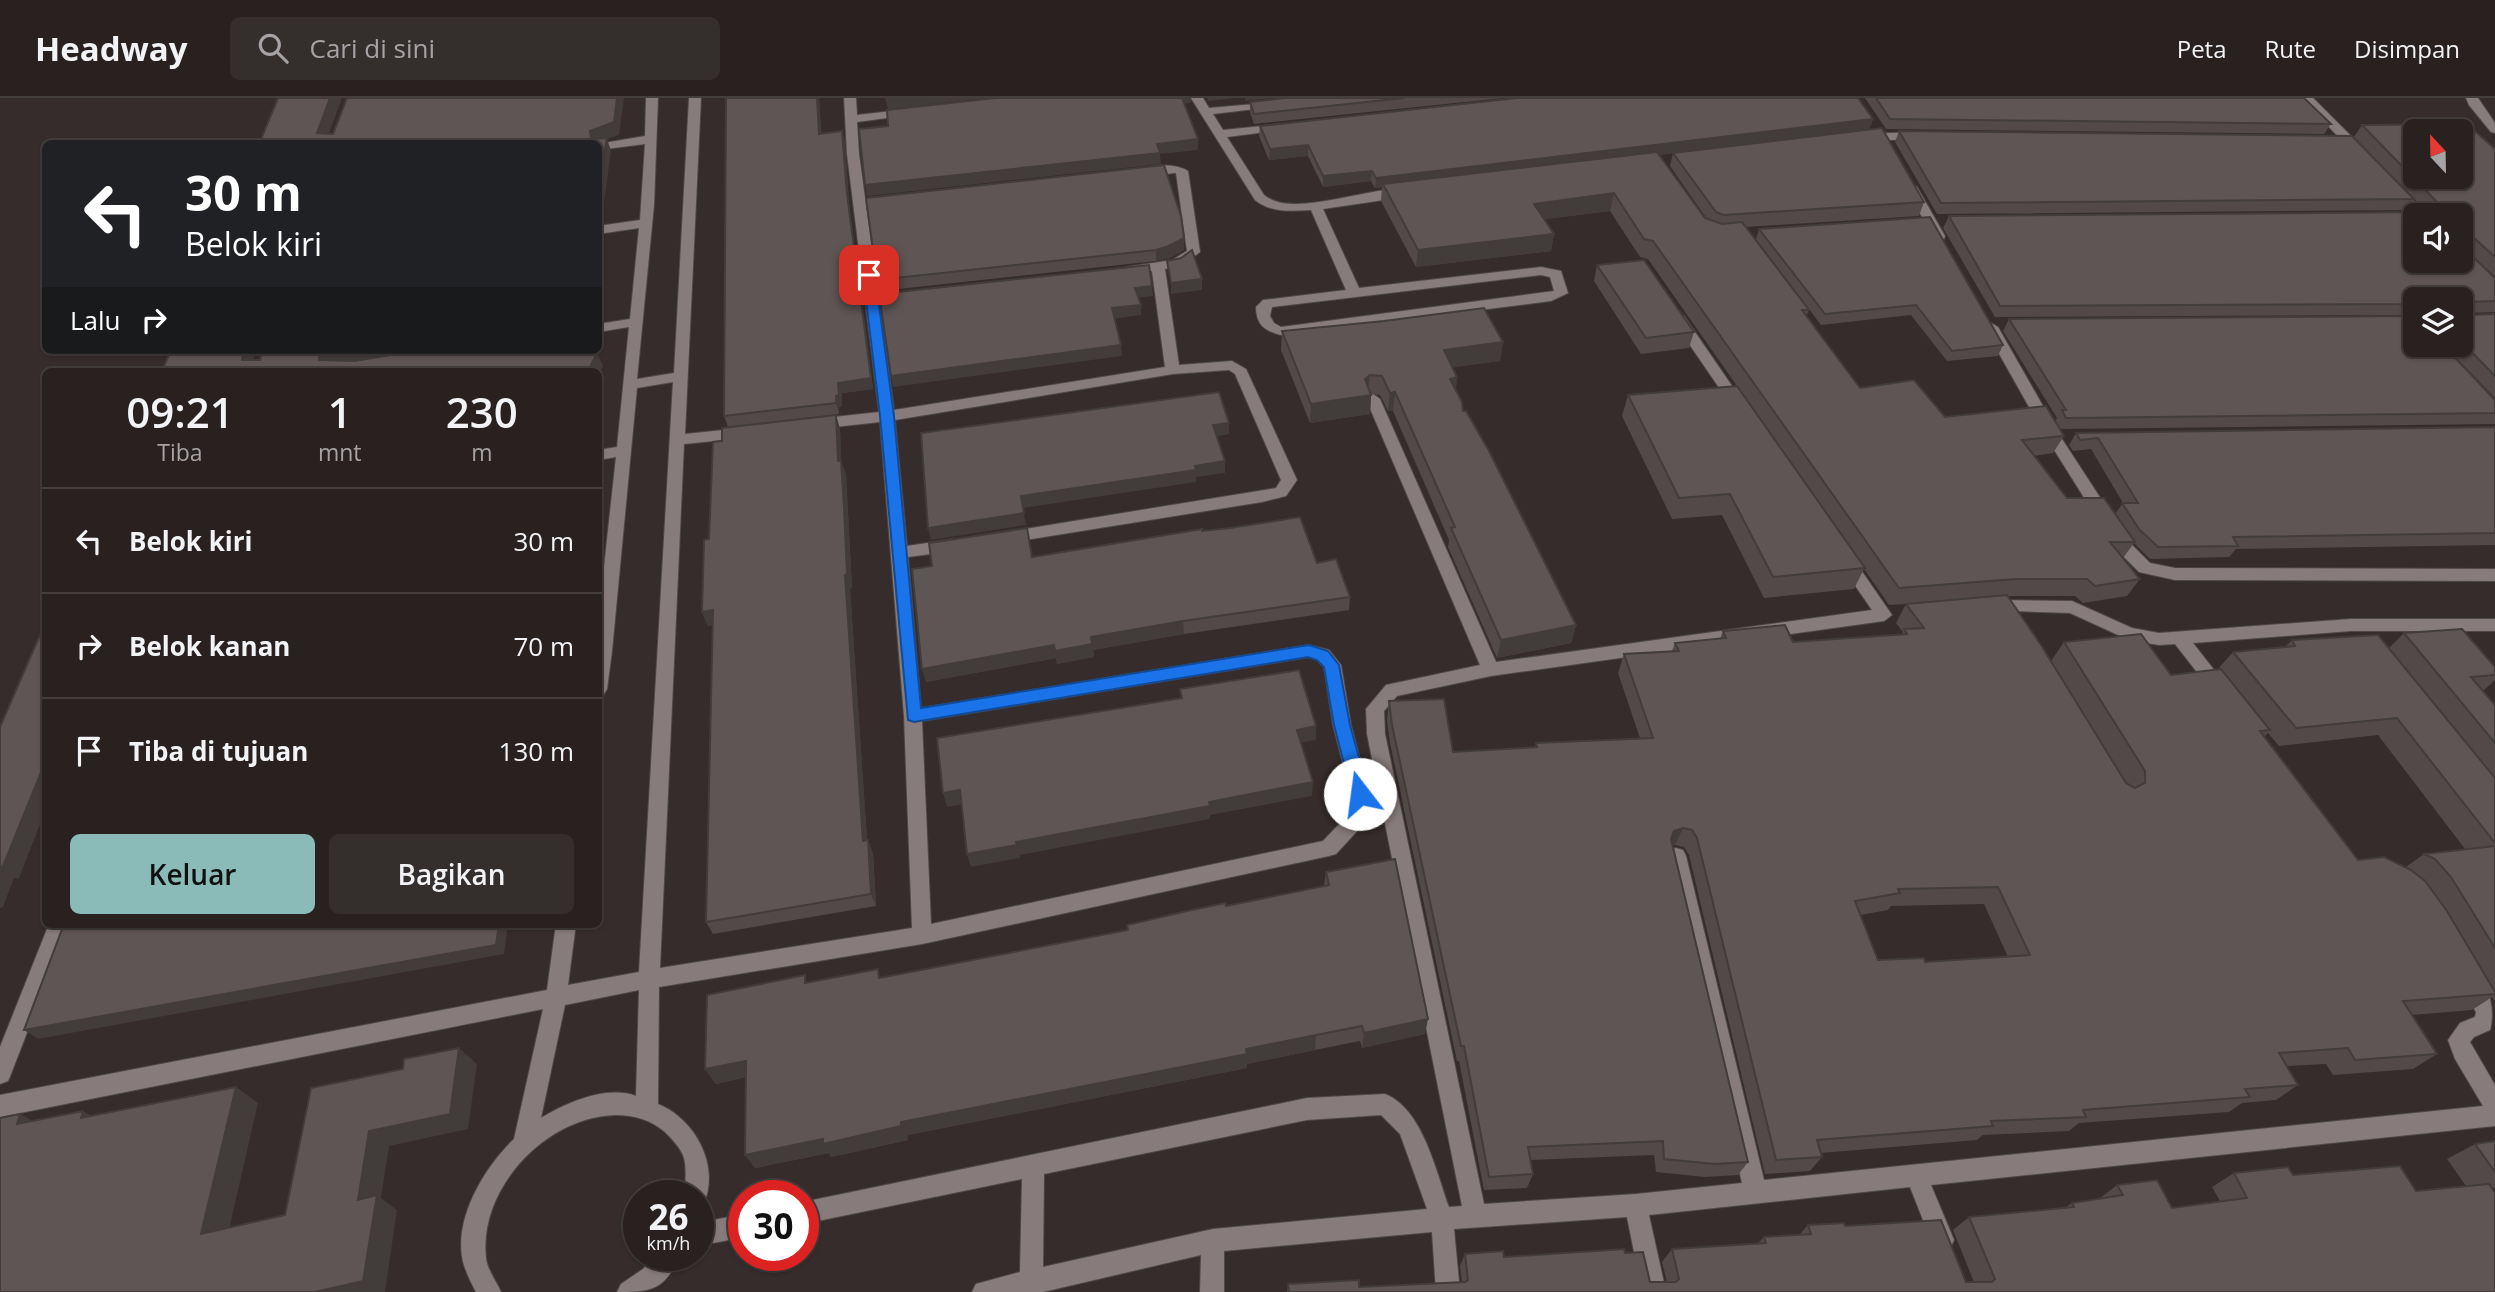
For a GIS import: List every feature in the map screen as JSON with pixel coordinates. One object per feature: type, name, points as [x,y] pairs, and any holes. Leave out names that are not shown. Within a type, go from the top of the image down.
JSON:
[{"type":"street","points":[[602,638],[625,451],[637,322],[652,139],[652,98]]},
{"type":"street","points":[[647,1107],[649,979],[695,98]]},
{"type":"street","points":[[850,98],[879,298],[914,716],[922,935]]},
{"type":"street","points":[[1197,98],[1259,197],[1267,204],[1315,204],[1411,192]]},
{"type":"street","points":[[2307,98],[2367,160]]},
{"type":"street","points":[[2472,98],[2495,130]]},
{"type":"street","points":[[1204,112],[1285,103]]},
{"type":"street","points":[[851,119],[918,111]]},
{"type":"street","points":[[1218,134],[1300,125]]},
{"type":"street","points":[[1855,139],[1879,131],[1937,136]]},
{"type":"street","points":[[1879,131],[1894,157]]},
{"type":"street","points":[[602,146],[652,139]]},
{"type":"street","points":[[2335,141],[2349,141]]},
{"type":"street","points":[[1117,272],[1158,268],[1175,263],[1194,252],[1185,176],[1182,171],[1172,169],[1131,173]]},
{"type":"street","points":[[1906,178],[1943,244]]},
{"type":"street","points":[[2385,178],[2409,203]]},
{"type":"street","points":[[1315,204],[1354,292]]},
{"type":"street","points":[[602,229],[646,223]]},
{"type":"street","points":[[1158,268],[1173,370]]},
{"type":"street","points":[[1551,271],[1556,274],[1561,293],[1551,297],[1281,331],[1273,330],[1265,324],[1262,314],[1263,307],[1268,303],[1354,292],[1551,271]]},
{"type":"street","points":[[1671,307],[1747,418]]},
{"type":"street","points":[[1991,320],[2123,546],[2145,568],[2175,574],[2495,575]]},
{"type":"street","points":[[602,327],[637,322]]},
{"type":"street","points":[[795,427],[887,416],[1173,370],[1232,365],[1241,372],[1289,480],[1281,492],[1262,498],[994,538]]},
{"type":"street","points":[[630,385],[682,376]]},
{"type":"street","points":[[1373,399],[1491,669]]},
{"type":"street","points":[[677,440],[756,431]]},
{"type":"street","points":[[602,454],[625,451]]},
{"type":"street","points":[[900,553],[967,542]]},
{"type":"street","points":[[1475,1216],[1376,734],[1375,709],[1392,690],[1491,669],[1890,614],[1835,545]]},
{"type":"street","points":[[2005,605],[2020,628]]},
{"type":"street","points":[[1978,607],[2072,607],[2129,634],[2159,639],[2351,625],[2495,625]]},
{"type":"street","points":[[2351,625],[2368,646]]},
{"type":"street","points":[[2179,637],[2231,702]]},
{"type":"street","points":[[0,1106],[649,979],[922,935],[1329,848],[1352,823],[1360,794],[1342,725],[1332,665],[1323,656],[1309,651],[914,716]]},
{"type":"street","points":[[1676,856],[1756,1192]]},
{"type":"street","points":[[0,1074],[57,928]]},
{"type":"street","points":[[526,1140],[556,998],[565,928]]},
{"type":"street","points":[[2461,969],[2487,1011],[2483,1023],[2467,1030],[2459,1040],[2462,1052],[2495,1105]]},
{"type":"street","points":[[489,1292],[474,1259],[475,1218],[494,1176],[526,1140],[565,1115],[607,1104],[647,1107],[676,1126],[695,1156],[696,1180]]},
{"type":"street","points":[[819,1210],[1307,1109],[1385,1104],[1408,1127],[1442,1219],[1448,1292]]},
{"type":"street","points":[[984,1292],[1032,1286],[1213,1241],[1475,1216],[1636,1205],[2495,1115]]},
{"type":"street","points":[[1032,1286],[1033,1164]]},
{"type":"street","points":[[1916,1175],[1953,1266]]},
{"type":"street","points":[[1636,1205],[1654,1292]]},
{"type":"street","points":[[1212,1292],[1213,1241]]},
{"type":"street","points":[[629,1292],[656,1271]]},
{"type":"building","points":[[278,98],[330,98],[317,133],[333,134],[347,98],[617,98],[614,122],[590,131],[591,139],[607,138],[602,168],[602,140],[261,140]]},
{"type":"building","points":[[726,98],[817,98],[819,134],[842,131],[847,194],[871,378],[838,383],[839,395],[836,396],[836,403],[724,416]]},
{"type":"building","points":[[995,98],[1182,98],[1198,139],[1157,144],[1160,153],[865,185],[859,129],[888,126],[887,110]]},
{"type":"building","points":[[1285,98],[1404,98],[1254,114],[1250,102]]},
{"type":"building","points":[[1517,98],[1858,98],[1873,119],[1376,178],[1372,171],[1323,176],[1308,145],[1270,149],[1260,126]]},
{"type":"building","points":[[1876,98],[2304,98],[2331,124],[1890,119]]},
{"type":"building","points":[[2362,125],[2403,125],[2403,167]]},
{"type":"building","points":[[1882,128],[1924,202],[1723,215],[1716,212],[1673,153]]},
{"type":"building","points":[[2473,129],[2495,149],[2495,257],[2473,237],[2473,203],[2437,202],[2424,189],[2473,189]]},
{"type":"building","points":[[1899,131],[2352,136],[2414,199],[1941,203]]},
{"type":"building","points":[[1657,152],[1705,218],[1722,224],[1742,222],[1809,310],[1802,310],[1860,388],[1914,380],[1945,417],[2046,406],[2064,436],[2022,440],[2067,498],[2104,498],[2135,542],[2110,542],[2140,579],[2095,586],[2087,579],[2016,579],[1899,588],[1653,241],[1644,239],[1614,193],[1534,204],[1554,234],[1418,250],[1383,184]]},
{"type":"building","points":[[1164,165],[1181,216],[1184,238],[1169,246],[1156,250],[877,280],[866,198]]},
{"type":"building","points":[[2403,212],[2403,273],[2473,273],[2473,257],[2495,278],[2495,301],[2473,302],[2473,287],[2403,287],[2403,304],[2000,306],[1949,216]]},
{"type":"building","points":[[1930,217],[2003,345],[1952,351],[1916,305],[1825,314],[1759,229]]},
{"type":"building","points":[[1192,250],[1202,279],[1171,283],[1167,261],[1181,258]]},
{"type":"building","points":[[1644,260],[1694,332],[1646,338],[1597,265]]},
{"type":"building","points":[[1149,265],[1152,286],[1135,288],[1141,305],[1112,308],[1121,345],[891,376],[879,294]]},
{"type":"building","points":[[1484,308],[1503,342],[1444,350],[1457,377],[1450,379],[1462,402],[1463,411],[1466,411],[1489,451],[1576,625],[1501,640],[1451,528],[1455,527],[1395,392],[1390,393],[1382,376],[1370,375],[1365,379],[1371,395],[1311,404],[1282,331]]},
{"type":"building","points":[[2495,314],[2495,376],[2473,353],[2473,315]]},
{"type":"building","points":[[2403,316],[2403,357],[2454,357],[2495,400],[2495,413],[2066,418],[2062,410],[2066,410],[2009,319]]},
{"type":"building","points":[[169,354],[243,354],[242,360],[260,360],[261,354],[322,354],[319,360],[355,361],[396,354],[596,354],[590,368],[163,368]]},
{"type":"building","points":[[1737,386],[1865,568],[1773,577],[1730,494],[1679,498],[1628,395]]},
{"type":"building","points":[[1219,392],[1229,423],[1213,425],[1225,461],[1195,466],[1196,470],[1021,496],[1024,513],[928,528],[921,433]]},
{"type":"building","points":[[836,415],[844,507],[845,575],[863,841],[868,840],[871,894],[706,922],[713,610],[702,612],[704,540],[709,539],[713,442],[722,441],[722,428]]},
{"type":"building","points":[[2495,427],[2495,533],[2233,537],[2238,546],[2158,547],[2139,529],[2122,503],[2138,503],[2098,438],[2080,440],[2076,433]]},
{"type":"building","points":[[1300,517],[1317,563],[1336,559],[1350,597],[1091,637],[1092,644],[1055,651],[1054,645],[922,669],[912,569],[932,566],[929,543],[1027,528],[1032,557],[1202,529],[1230,528]]},
{"type":"building","points":[[2007,595],[2126,783],[2135,788],[2145,783],[2145,771],[2064,642],[2141,634],[2171,675],[2221,669],[2270,730],[2260,731],[2358,860],[2384,857],[2411,870],[2425,881],[2447,911],[2495,994],[2403,1001],[2437,1054],[2355,1060],[2348,1048],[2279,1053],[2298,1085],[2245,1089],[2250,1097],[2083,1110],[2086,1117],[1991,1121],[1993,1126],[1817,1140],[1822,1157],[1776,1160],[1697,838],[1692,830],[1683,828],[1674,831],[1671,839],[1748,1162],[1715,1164],[1664,1159],[1663,1141],[1528,1147],[1533,1174],[1489,1177],[1464,1046],[1461,1046],[1389,701],[1444,699],[1453,752],[1537,747],[1536,743],[1653,738],[1624,654],[1679,651],[1675,643],[1726,638],[1723,631],[1785,625],[1793,642],[1907,634],[1904,629],[1924,628],[1906,604]],"holes":[[[1998,887],[2030,955],[1925,962],[1924,958],[1878,960],[1855,901],[1900,893],[1898,889]]]},
{"type":"building","points":[[2462,629],[2495,667],[2495,675],[2471,677],[2495,705],[2495,743],[2404,633]]},
{"type":"building","points":[[42,630],[42,770],[3,866],[0,867],[0,727]]},
{"type":"building","points":[[2378,635],[2495,778],[2495,843],[2397,718],[2296,728],[2233,652],[2295,646],[2292,640]]},
{"type":"building","points":[[1299,670],[1316,726],[1297,730],[1313,782],[1209,802],[1210,806],[1016,842],[1017,845],[967,854],[960,790],[943,793],[937,738],[1182,698],[1180,689]]},
{"type":"building","points":[[2495,846],[2495,948],[2451,877],[2435,859],[2424,854]]},
{"type":"building","points":[[1395,859],[1428,1019],[1364,1033],[1362,1026],[1316,1035],[1246,1049],[1247,1054],[901,1122],[901,1126],[823,1144],[823,1139],[745,1155],[746,1061],[705,1069],[707,995],[805,975],[805,983],[878,969],[879,978],[1128,930],[1127,925],[1187,911],[1225,903],[1226,906],[1329,885],[1326,872]]},
{"type":"building","points":[[62,928],[498,928],[496,945],[24,1030]]},
{"type":"building","points":[[459,1048],[450,1114],[369,1131],[358,1200],[377,1195],[363,1281],[315,1292],[0,1292],[0,1118],[20,1114],[17,1124],[83,1111],[81,1118],[236,1087],[201,1234],[285,1215],[311,1088],[403,1069],[404,1059]]},
{"type":"building","points":[[2495,1141],[2495,1172],[2475,1144]]},
{"type":"building","points":[[2400,1166],[2416,1191],[2489,1184],[2495,1193],[2495,1292],[1289,1292],[1288,1284],[1359,1280],[1359,1287],[1465,1282],[1468,1280],[1465,1254],[1503,1251],[1504,1257],[1624,1249],[1625,1253],[1643,1252],[1650,1282],[1676,1282],[1679,1279],[1672,1249],[1766,1243],[1764,1237],[1811,1234],[1808,1225],[1844,1223],[1845,1226],[1941,1220],[1966,1282],[1992,1282],[1995,1279],[1969,1217],[2074,1207],[2072,1203],[2123,1195],[2117,1185],[2157,1180],[2172,1208],[2247,1198],[2234,1173],[2288,1167],[2293,1175]]},
{"type":"route","points":[[869,275],[887,416],[914,716],[1309,651],[1323,656],[1332,665],[1342,725],[1360,794]]}]
